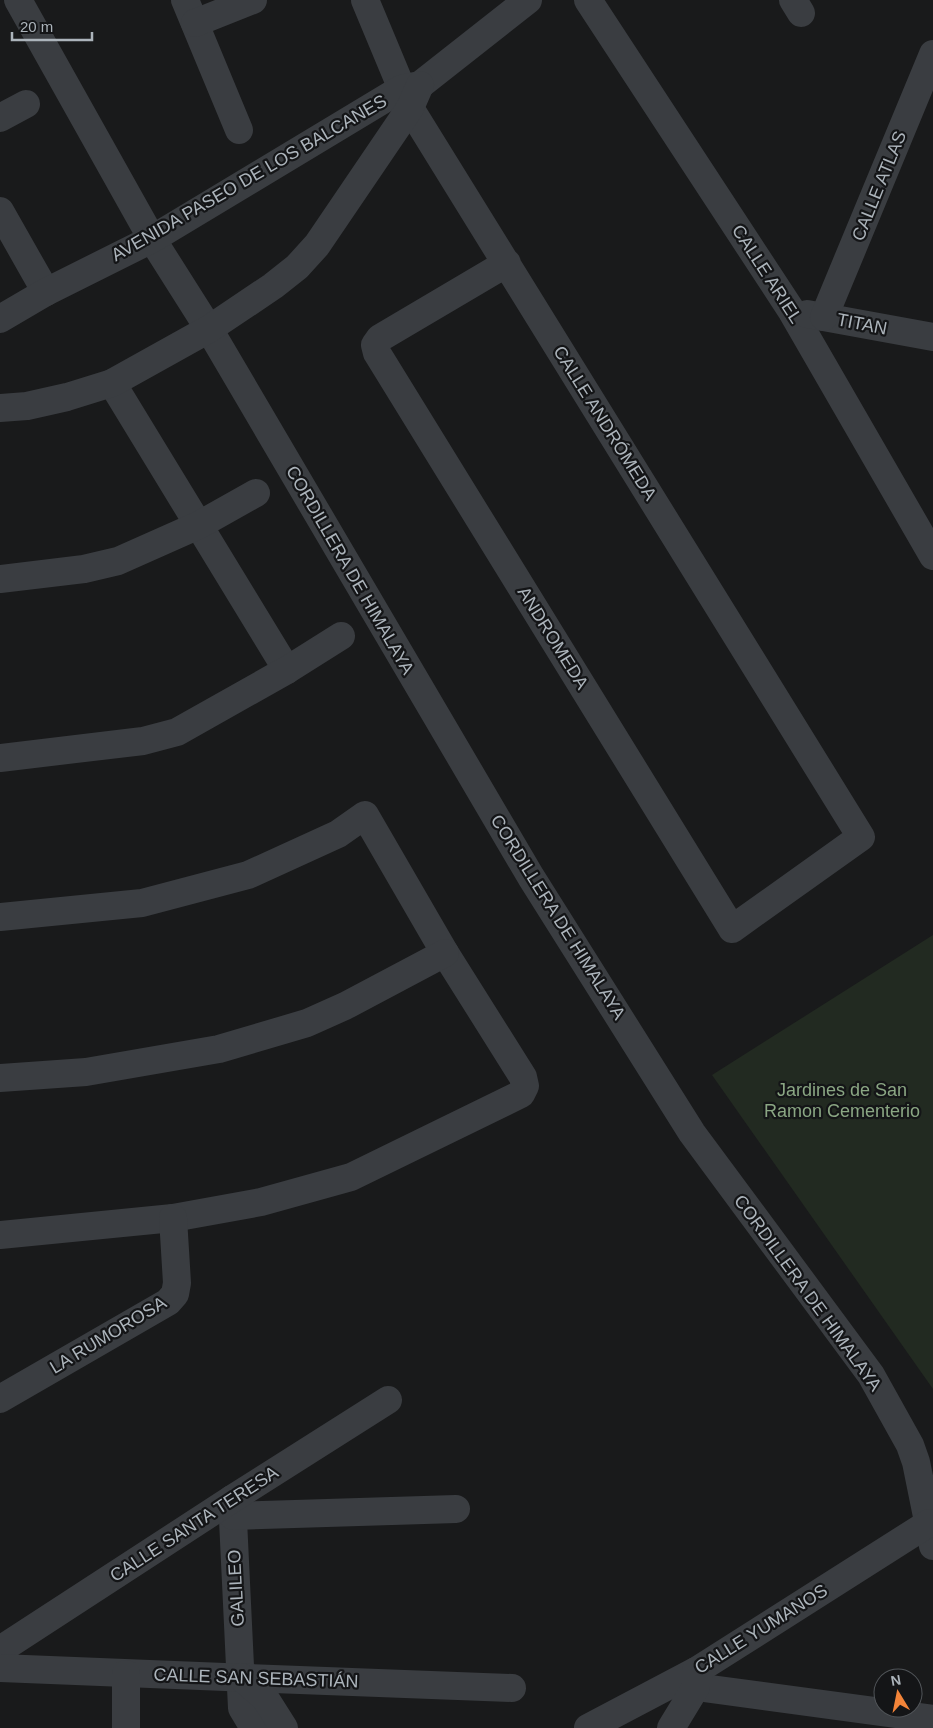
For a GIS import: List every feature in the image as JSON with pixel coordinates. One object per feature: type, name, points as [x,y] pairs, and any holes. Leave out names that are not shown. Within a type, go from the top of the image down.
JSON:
[{"type":"street","name":"CORDILLERA DE HIMALAYA","points":[[18,0],[152,239],[209,329],[531,877],[692,1134],[871,1375],[910,1445],[916,1462],[931,1534]]},
{"type":"street","points":[[239,130],[190,11],[253,0]]},
{"type":"street","name":"CALLE ANDRÓMEDA","points":[[365,0],[410,94],[507,263],[861,837]]},
{"type":"street","name":"AVENIDA PASEO DE LOS BALCANES","points":[[0,318],[46,292],[152,239],[410,94],[528,0]]},
{"type":"street","name":"CALLE ARIEL","points":[[588,0],[791,310],[933,556]]},
{"type":"street","name":"CALLE ATLAS","points":[[824,317],[933,54]]},
{"type":"street","name":"AVENIDA PASEO DE LOS BALCANES","points":[[0,408],[27,406],[112,383],[209,329],[273,286],[317,245],[410,94]]},
{"type":"street","points":[[0,118],[26,104]]},
{"type":"street","points":[[0,211],[46,292]]},
{"type":"street","name":"ANDROMEDA","points":[[507,263],[380,338],[375,345],[377,353],[732,929],[861,837]]},
{"type":"street","name":"TITAN","points":[[791,310],[933,337]]},
{"type":"street","points":[[112,383],[287,670]]},
{"type":"street","points":[[0,579],[84,569],[118,561],[199,524],[256,493]]},
{"type":"street","points":[[0,758],[143,741],[176,732],[287,670],[341,636]]},
{"type":"street","points":[[0,917],[142,903],[248,875],[338,834],[365,815],[445,953],[522,1077],[525,1086],[521,1094],[351,1177],[261,1202],[173,1218],[0,1235]]},
{"type":"street","points":[[0,1078],[86,1072],[219,1049],[307,1022],[345,1006],[445,953]]},
{"type":"street","name":"LA RUMOROSA","points":[[0,1399],[168,1302],[175,1294],[177,1283],[173,1218]]},
{"type":"street","name":"CALLE SANTA TERESA","points":[[0,1650],[233,1507],[388,1400]]},
{"type":"street","points":[[233,1507],[456,1509]]},
{"type":"street","name":"GALILEO","points":[[233,1507],[242,1708],[254,1728]]},
{"type":"street","name":"CALLE YUMANOS","points":[[588,1728],[696,1679],[931,1534]]},
{"type":"street","name":"CALLE SAN SEBASTIÁN","points":[[0,1668],[512,1688]]},
{"type":"street","points":[[126,1674],[126,1728]]},
{"type":"street","points":[[241,1677],[265,1698],[284,1728]]},
{"type":"street","points":[[671,1728],[696,1679],[933,1719]]},
{"type":"green space","name":"Jardines de San Ramon Cementerio","points":[[933,935],[933,1389],[712,1075]]}]
